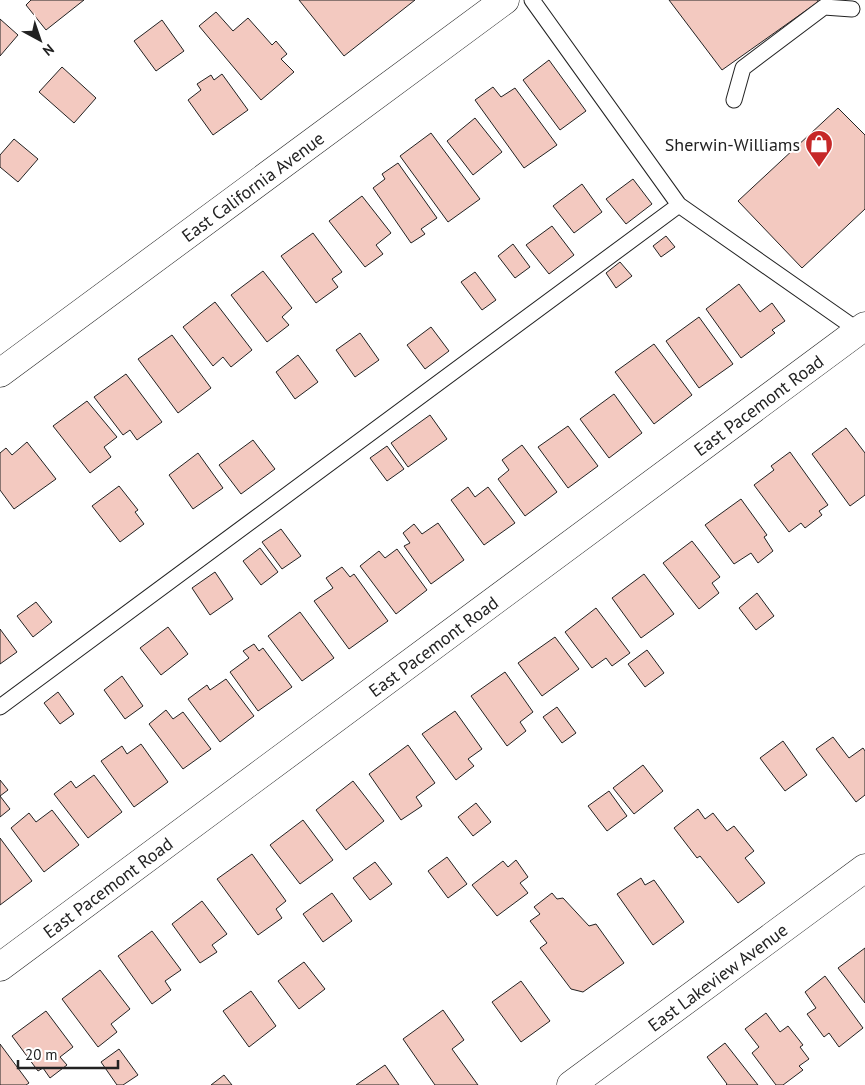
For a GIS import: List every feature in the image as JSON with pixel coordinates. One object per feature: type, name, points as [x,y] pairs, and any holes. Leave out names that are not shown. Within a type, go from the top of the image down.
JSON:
[{"type":"street","name":"East California Avenue","points":[[0,373],[505,0]]},
{"type":"street","name":"East Pacemont Road","points":[[0,967],[862,329]]},
{"type":"street","name":"East Lakeview Avenue","points":[[571,1085],[865,868]]},
{"type":"lane","points":[[532,0],[679,206],[862,329]]},
{"type":"lane","points":[[734,100],[743,68],[824,6],[852,9]]},
{"type":"lane","points":[[0,707],[679,206]]},
{"type":"building","points":[[31,0],[84,0],[46,30],[26,5]]},
{"type":"building","points":[[299,0],[415,0],[344,56]]},
{"type":"building","points":[[669,0],[818,0],[818,2],[722,70]]},
{"type":"building","points":[[216,12],[233,31],[248,18],[272,45],[276,41],[287,54],[281,59],[294,72],[261,100],[199,26]]},
{"type":"building","points":[[0,19],[18,35],[0,56]]},
{"type":"building","points":[[162,20],[184,51],[156,71],[134,41]]},
{"type":"building","points":[[549,60],[586,111],[560,130],[523,80]]},
{"type":"building","points":[[62,67],[96,98],[74,123],[39,92]]},
{"type":"building","points":[[222,74],[248,110],[213,135],[188,100],[201,90],[197,84],[211,75],[214,80]]},
{"type":"building","points":[[493,87],[501,97],[515,88],[557,145],[524,168],[475,100]]},
{"type":"building","name":"Sherwin-Williams","points":[[838,108],[865,135],[865,209],[802,268],[738,201]]},
{"type":"building","points":[[475,118],[502,152],[473,175],[447,141]]},
{"type":"building","points":[[431,133],[480,199],[448,222],[400,156]]},
{"type":"building","points":[[14,139],[38,159],[18,182],[0,167],[0,155]]},
{"type":"building","points":[[398,163],[437,218],[421,229],[425,234],[411,243],[373,188],[385,179],[382,174]]},
{"type":"building","points":[[633,179],[652,204],[626,224],[606,199]]},
{"type":"building","points":[[582,184],[602,212],[574,233],[553,206]]},
{"type":"building","points":[[362,196],[391,233],[376,245],[383,254],[365,267],[329,221]]},
{"type":"building","points":[[552,226],[574,255],[549,274],[526,245]]},
{"type":"building","points":[[313,233],[342,272],[332,279],[338,287],[316,303],[281,256]]},
{"type":"building","points":[[666,236],[675,247],[661,257],[653,246]]},
{"type":"building","points":[[513,244],[530,267],[515,278],[498,256]]},
{"type":"building","points":[[620,262],[632,276],[616,288],[606,273]]},
{"type":"building","points":[[263,271],[292,308],[282,317],[289,325],[267,342],[231,295]]},
{"type":"building","points":[[475,272],[496,300],[482,310],[461,282]]},
{"type":"building","points":[[739,284],[760,312],[772,303],[785,321],[772,330],[775,333],[741,358],[706,309]]},
{"type":"building","points":[[215,302],[252,350],[231,367],[223,357],[213,366],[183,327]]},
{"type":"building","points":[[699,317],[733,364],[699,388],[666,341]]},
{"type":"building","points":[[431,327],[449,351],[425,369],[407,345]]},
{"type":"building","points":[[360,333],[379,360],[355,377],[336,350]]},
{"type":"building","points":[[172,335],[211,388],[178,413],[138,359]]},
{"type":"building","points":[[654,344],[692,395],[654,424],[615,372]]},
{"type":"building","points":[[298,355],[318,382],[295,399],[276,372]]},
{"type":"building","points":[[126,374],[162,422],[137,440],[130,430],[123,435],[94,397]]},
{"type":"building","points":[[614,394],[642,433],[609,458],[580,419]]},
{"type":"building","points":[[87,401],[117,437],[104,447],[111,457],[90,473],[53,426]]},
{"type":"building","points":[[430,415],[447,439],[408,467],[391,443]]},
{"type":"building","points":[[568,426],[598,466],[568,488],[538,447]]},
{"type":"building","points":[[846,428],[865,453],[865,495],[850,506],[812,454]]},
{"type":"building","points":[[253,440],[275,469],[241,494],[219,465]]},
{"type":"building","points":[[27,442],[56,479],[14,509],[0,490],[0,453],[6,448],[12,455]]},
{"type":"building","points":[[522,445],[557,492],[525,516],[498,479],[509,470],[502,460]]},
{"type":"building","points":[[387,446],[404,469],[387,481],[370,458]]},
{"type":"building","points":[[790,452],[828,505],[819,511],[822,515],[805,528],[801,523],[789,532],[754,485],[774,470],[771,466]]},
{"type":"building","points":[[198,453],[223,488],[193,509],[169,475]]},
{"type":"building","points":[[119,486],[138,510],[135,512],[144,524],[120,542],[92,506]]},
{"type":"building","points":[[468,487],[475,497],[488,487],[515,523],[484,545],[451,500]]},
{"type":"building","points":[[741,499],[767,535],[764,537],[773,551],[758,563],[751,553],[734,564],[705,525]]},
{"type":"building","points":[[438,523],[464,560],[431,584],[404,546],[410,543],[403,533],[414,524],[422,534]]},
{"type":"building","points":[[281,529],[301,556],[282,569],[262,542]]},
{"type":"building","points":[[692,541],[720,577],[712,583],[719,593],[699,609],[663,563]]},
{"type":"building","points":[[260,548],[278,572],[261,585],[243,561]]},
{"type":"building","points":[[397,549],[427,590],[396,614],[360,566],[379,551],[385,558]]},
{"type":"building","points":[[342,567],[350,577],[354,574],[388,621],[349,649],[314,601],[333,588],[326,578]]},
{"type":"building","points":[[215,572],[233,599],[210,615],[192,588]]},
{"type":"building","points":[[644,574],[674,614],[641,638],[612,598]]},
{"type":"building","points":[[757,593],[774,616],[756,630],[739,608]]},
{"type":"building","points":[[36,602],[52,622],[33,637],[17,616]]},
{"type":"building","points":[[596,608],[630,653],[612,666],[606,658],[592,668],[565,632]]},
{"type":"building","points":[[300,612],[334,658],[302,681],[268,636]]},
{"type":"building","points":[[168,627],[188,654],[161,675],[140,648]]},
{"type":"building","points":[[0,629],[17,652],[0,664]]},
{"type":"building","points":[[555,637],[579,669],[542,696],[518,663]]},
{"type":"building","points":[[254,644],[259,651],[263,648],[292,687],[258,711],[230,672],[249,658],[243,651]]},
{"type":"building","points":[[647,650],[664,673],[645,687],[628,664]]},
{"type":"building","points":[[505,672],[533,712],[520,722],[526,731],[507,746],[471,696]]},
{"type":"building","points":[[122,676],[143,706],[125,719],[104,690]]},
{"type":"building","points":[[226,679],[254,716],[220,742],[188,699],[207,685],[210,690]]},
{"type":"building","points":[[58,692],[74,714],[60,724],[44,703]]},
{"type":"building","points":[[557,707],[576,733],[562,743],[543,717]]},
{"type":"building","points":[[166,710],[173,719],[183,712],[211,749],[183,769],[149,724]]},
{"type":"building","points":[[455,711],[482,749],[468,759],[474,766],[456,780],[422,734]]},
{"type":"building","points":[[833,737],[849,758],[863,748],[865,751],[865,795],[856,802],[816,749]]},
{"type":"building","points":[[783,741],[807,775],[785,791],[760,758]]},
{"type":"building","points":[[141,744],[168,782],[134,807],[101,761],[122,746],[127,754]]},
{"type":"building","points":[[408,745],[435,783],[416,797],[422,806],[401,820],[369,774]]},
{"type":"building","points":[[643,765],[663,791],[634,814],[613,788]]},
{"type":"building","points":[[94,775],[122,812],[88,838],[54,794],[71,781],[76,788]]},
{"type":"building","points":[[0,780],[8,790],[0,796]]},
{"type":"building","points":[[353,781],[384,821],[346,850],[316,810]]},
{"type":"building","points":[[609,791],[627,816],[607,831],[588,806]]},
{"type":"building","points":[[0,796],[10,809],[0,817]]},
{"type":"building","points":[[476,803],[491,822],[473,836],[458,817]]},
{"type":"building","points":[[698,809],[705,819],[713,813],[727,831],[734,826],[754,851],[745,858],[765,883],[738,903],[700,856],[697,858],[674,828]]},
{"type":"building","points":[[52,810],[79,845],[44,872],[11,828],[29,813],[36,822]]},
{"type":"building","points":[[303,820],[333,860],[300,884],[270,845]]},
{"type":"building","points":[[0,838],[32,881],[0,905]]},
{"type":"building","points":[[252,854],[286,901],[276,909],[282,918],[258,935],[217,879]]},
{"type":"building","points":[[447,857],[467,884],[448,898],[428,871]]},
{"type":"building","points":[[516,860],[528,877],[520,883],[528,893],[497,916],[472,885],[503,861],[508,867]]},
{"type":"building","points":[[375,862],[392,884],[370,900],[353,878]]},
{"type":"building","points":[[641,878],[645,885],[654,880],[684,922],[653,945],[617,894]]},
{"type":"building","points":[[332,893],[352,921],[323,942],[303,914]]},
{"type":"building","points":[[552,893],[557,899],[563,898],[589,926],[596,924],[624,963],[583,992],[571,989],[540,948],[547,943],[530,921],[540,914],[534,907]]},
{"type":"building","points":[[202,901],[227,934],[212,945],[217,952],[200,963],[172,924]]},
{"type":"building","points":[[152,931],[181,970],[165,981],[171,990],[152,1004],[118,956]]},
{"type":"building","points":[[865,948],[865,1003],[838,968]]},
{"type":"building","points":[[304,962],[325,989],[299,1009],[278,981]]},
{"type":"building","points":[[100,970],[130,1009],[111,1024],[117,1032],[98,1047],[62,999]]},
{"type":"building","points":[[825,976],[863,1028],[839,1047],[829,1033],[824,1037],[807,1014],[816,1008],[805,992]]},
{"type":"building","points":[[521,981],[550,1021],[521,1042],[492,1002]]},
{"type":"building","points":[[251,991],[276,1026],[249,1047],[223,1011]]},
{"type":"building","points":[[443,1010],[464,1040],[452,1049],[478,1085],[435,1085],[403,1039]]},
{"type":"building","points":[[46,1011],[73,1047],[60,1057],[67,1065],[50,1078],[43,1068],[38,1071],[12,1036]]},
{"type":"building","points":[[766,1013],[780,1032],[788,1026],[803,1045],[800,1047],[809,1059],[799,1066],[803,1070],[783,1085],[776,1085],[752,1053],[759,1047],[745,1029]]},
{"type":"building","points":[[725,1043],[758,1085],[726,1085],[707,1057]]},
{"type":"building","points":[[0,1044],[29,1083],[26,1085],[0,1085]]},
{"type":"building","points":[[119,1049],[138,1075],[123,1085],[117,1085],[101,1062]]},
{"type":"building","points":[[385,1065],[399,1085],[356,1085]]},
{"type":"building","points":[[224,1075],[232,1085],[211,1085]]},
{"type":"place","name":"Sherwin-Williams","points":[[819,168]]}]
